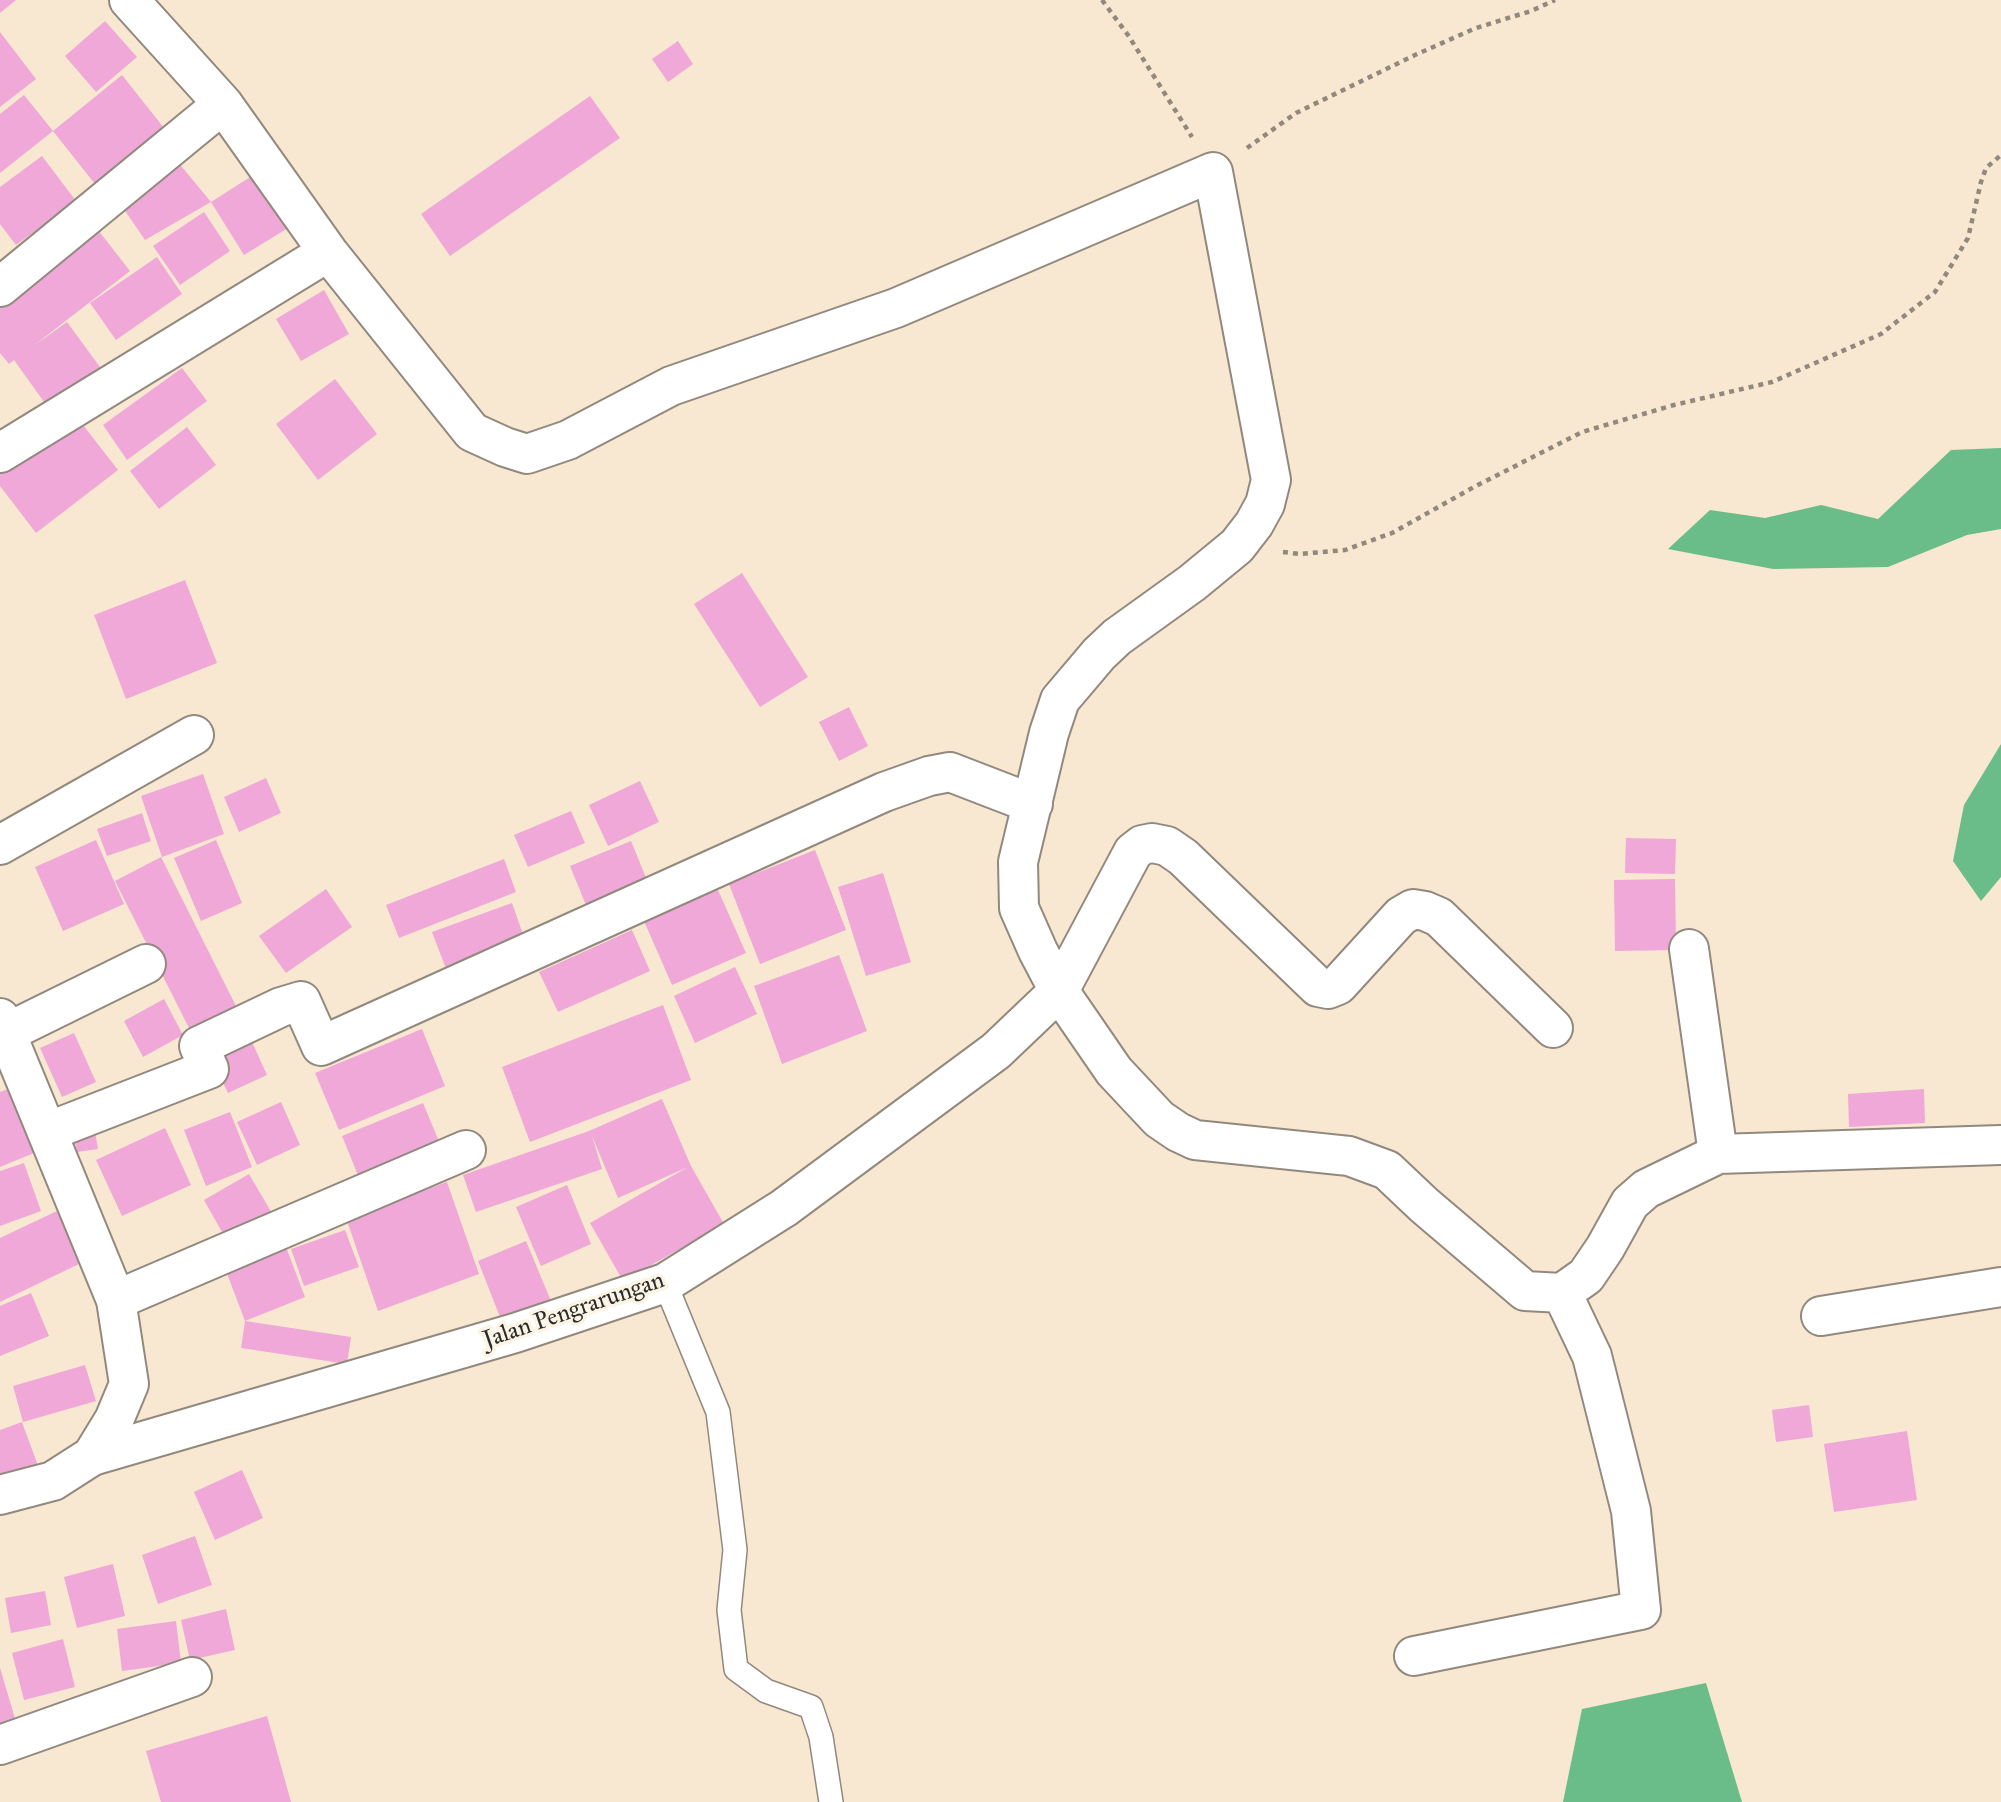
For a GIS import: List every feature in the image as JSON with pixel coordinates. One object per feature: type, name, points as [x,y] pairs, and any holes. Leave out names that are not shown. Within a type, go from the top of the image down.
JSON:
[{"type":"street","points":[[129,0],[223,104],[328,252],[472,432],[527,454],[568,440],[671,386],[896,308],[1213,172],[1271,480],[1265,504],[1237,546],[1192,583],[1117,637],[1060,700],[1049,733],[1018,862],[1019,908],[1038,951],[1059,991],[1114,1071],[1159,1119],[1195,1140],[1349,1156],[1387,1170],[1525,1291],[1562,1293],[1586,1276],[1630,1203],[1646,1189],[1718,1154],[2001,1145]]},
{"type":"street","points":[[0,287],[223,104]]},
{"type":"street","points":[[0,453],[328,252]]},
{"type":"street","points":[[0,845],[194,735]]},
{"type":"street","points":[[47,1132],[209,1069],[199,1046],[281,1007],[301,1001],[321,1046],[884,792],[929,776],[950,772],[1033,804]]},
{"type":"street","name":"Jalan Pengrarungan","points":[[92,1456],[515,1333],[664,1283],[784,1208],[996,1051],[1059,991],[1133,852],[1142,845],[1153,843],[1167,846],[1183,857],[1318,987],[1328,989],[1338,985],[1401,916],[1413,909],[1425,911],[1439,917],[1553,1028]]},
{"type":"street","points":[[1689,949],[1718,1154]]},
{"type":"street","points":[[0,1495],[53,1481],[92,1456],[114,1420],[129,1384],[116,1300],[3,1026],[146,964]]},
{"type":"street","points":[[116,1300],[466,1150]]},
{"type":"street","points":[[1821,1317],[2001,1287]]},
{"type":"street","points":[[1414,1656],[1641,1610],[1627,1499],[1591,1356],[1562,1293]]},
{"type":"street","points":[[0,1745],[192,1677]]},
{"type":"lane","points":[[664,1283],[719,1412],[735,1550],[729,1610],[736,1669],[766,1691],[811,1707],[821,1737],[831,1802]]},
{"type":"path","points":[[1102,0],[1135,45],[1213,172],[1296,113],[1476,28],[1531,11],[1555,0]]},
{"type":"path","points":[[1237,546],[1300,554],[1345,550],[1392,533],[1474,487],[1582,432],[1674,405],[1772,382],[1881,334],[1935,292],[1968,238],[1986,168],[2001,155]]},
{"type":"green space","points":[[2001,448],[2001,529],[1967,535],[1888,567],[1773,569],[1668,549],[1710,510],[1765,518],[1821,505],[1878,519],[1951,450]]},
{"type":"green space","points":[[2001,744],[2001,877],[1981,901],[1953,861],[1964,805]]},
{"type":"green space","points":[[1706,1683],[1742,1802],[1563,1802],[1582,1709]]},
{"type":"building","points":[[0,0],[16,0],[0,13]]},
{"type":"building","points":[[105,21],[137,57],[96,92],[65,56]]},
{"type":"building","points":[[0,32],[36,79],[0,107]]},
{"type":"building","points":[[678,41],[693,64],[668,82],[652,59]]},
{"type":"building","points":[[122,75],[164,128],[95,184],[53,131]]},
{"type":"building","points":[[24,95],[53,131],[0,173],[0,114]]},
{"type":"building","points":[[590,96],[620,138],[450,256],[421,214]]},
{"type":"building","points":[[42,156],[76,201],[16,245],[0,224],[0,187]]},
{"type":"building","points":[[177,161],[211,202],[145,240],[119,202]]},
{"type":"building","points":[[255,174],[288,228],[244,255],[211,202]]},
{"type":"building","points":[[204,212],[230,251],[180,285],[153,246]]},
{"type":"building","points":[[91,221],[130,271],[32,347],[67,322],[105,374],[52,413],[14,360],[9,364],[0,353],[0,291]]},
{"type":"building","points":[[157,257],[182,294],[116,340],[90,303]]},
{"type":"building","points":[[324,290],[349,334],[301,361],[276,319]]},
{"type":"building","points":[[182,368],[207,401],[127,460],[103,425]]},
{"type":"building","points":[[335,379],[377,434],[318,480],[276,424]]},
{"type":"building","points":[[76,416],[118,470],[36,533],[0,486],[0,474]]},
{"type":"building","points":[[187,427],[216,465],[159,509],[130,471]]},
{"type":"building","points":[[742,573],[808,677],[760,707],[694,604]]},
{"type":"building","points":[[185,580],[217,663],[126,699],[94,615]]},
{"type":"building","points":[[849,707],[868,746],[839,761],[819,722]]},
{"type":"building","points":[[203,774],[224,834],[162,857],[141,796]]},
{"type":"building","points":[[266,778],[281,813],[239,832],[224,797]]},
{"type":"building","points":[[640,781],[659,822],[608,846],[589,805]]},
{"type":"building","points":[[571,811],[585,843],[528,867],[514,835]]},
{"type":"building","points":[[142,813],[151,841],[107,856],[97,829]]},
{"type":"building","points":[[1626,838],[1676,839],[1675,874],[1625,873]]},
{"type":"building","points":[[96,840],[124,904],[63,931],[35,867]]},
{"type":"building","points":[[216,840],[242,903],[201,921],[174,858]]},
{"type":"building","points":[[631,841],[651,890],[590,915],[570,866]]},
{"type":"building","points":[[815,850],[846,930],[760,964],[729,884]]},
{"type":"building","points":[[161,857],[236,1006],[190,1030],[115,881]]},
{"type":"building","points":[[504,859],[516,892],[399,938],[386,905]]},
{"type":"building","points":[[883,873],[911,962],[866,976],[838,887]]},
{"type":"building","points":[[1675,879],[1676,950],[1615,951],[1614,880]]},
{"type":"building","points":[[326,889],[352,927],[286,973],[259,936]]},
{"type":"building","points":[[718,890],[746,953],[672,985],[644,921]]},
{"type":"building","points":[[512,903],[527,946],[448,974],[432,932]]},
{"type":"building","points":[[632,930],[650,971],[558,1012],[539,972]]},
{"type":"building","points":[[839,955],[867,1031],[782,1064],[754,986]]},
{"type":"building","points":[[735,967],[757,1014],[695,1043],[674,996]]},
{"type":"building","points":[[164,999],[183,1035],[143,1057],[124,1021]]},
{"type":"building","points":[[663,1005],[691,1080],[530,1142],[502,1067]]},
{"type":"building","points":[[422,1029],[445,1086],[339,1130],[315,1073]]},
{"type":"building","points":[[247,1031],[267,1075],[228,1093],[208,1051]]},
{"type":"building","points":[[74,1033],[96,1082],[62,1097],[40,1048]]},
{"type":"building","points":[[8,1089],[34,1153],[0,1167],[0,1092]]},
{"type":"building","points":[[1924,1089],[1925,1123],[1849,1127],[1848,1094]]},
{"type":"building","points":[[662,1099],[691,1166],[724,1224],[623,1281],[590,1223],[688,1167],[618,1198],[592,1136],[602,1169],[476,1212],[463,1175],[589,1131]]},
{"type":"building","points":[[281,1102],[300,1145],[257,1165],[237,1122]]},
{"type":"building","points":[[423,1103],[443,1151],[362,1185],[342,1136]]},
{"type":"building","points":[[230,1112],[252,1167],[206,1186],[184,1130]]},
{"type":"building","points":[[94,1126],[98,1149],[77,1152],[73,1132]]},
{"type":"building","points":[[165,1128],[191,1185],[122,1216],[96,1160]]},
{"type":"building","points":[[24,1163],[41,1211],[0,1226],[0,1171]]},
{"type":"building","points":[[249,1174],[273,1215],[227,1241],[204,1200]]},
{"type":"building","points":[[447,1182],[479,1274],[378,1311],[346,1218]]},
{"type":"building","points":[[567,1185],[591,1244],[541,1266],[516,1207]]},
{"type":"building","points":[[57,1211],[81,1263],[0,1302],[0,1238]]},
{"type":"building","points":[[345,1230],[359,1267],[304,1286],[291,1249]]},
{"type":"building","points":[[526,1241],[551,1301],[502,1322],[478,1261]]},
{"type":"building","points":[[286,1247],[305,1297],[245,1321],[226,1271]]},
{"type":"building","points":[[31,1293],[49,1336],[0,1356],[0,1306]]},
{"type":"building","points":[[245,1321],[351,1337],[347,1364],[241,1348]]},
{"type":"building","points":[[85,1365],[96,1401],[23,1422],[13,1386]]},
{"type":"building","points":[[1809,1405],[1813,1437],[1776,1442],[1772,1410]]},
{"type":"building","points":[[22,1422],[41,1474],[0,1488],[0,1430]]},
{"type":"building","points":[[1907,1431],[1917,1500],[1834,1512],[1824,1444]]},
{"type":"building","points":[[242,1470],[263,1518],[215,1540],[194,1492]]},
{"type":"building","points":[[195,1536],[212,1585],[158,1604],[142,1555]]},
{"type":"building","points":[[113,1564],[125,1616],[77,1628],[64,1577]]},
{"type":"building","points":[[45,1591],[51,1625],[11,1633],[5,1598]]},
{"type":"building","points":[[226,1609],[235,1650],[190,1660],[181,1620]]},
{"type":"building","points":[[176,1621],[181,1663],[122,1671],[117,1629]]},
{"type":"building","points":[[63,1639],[75,1687],[24,1700],[12,1653]]},
{"type":"building","points":[[0,1668],[19,1732],[0,1737]]},
{"type":"building","points":[[267,1716],[291,1802],[161,1802],[146,1751]]}]
